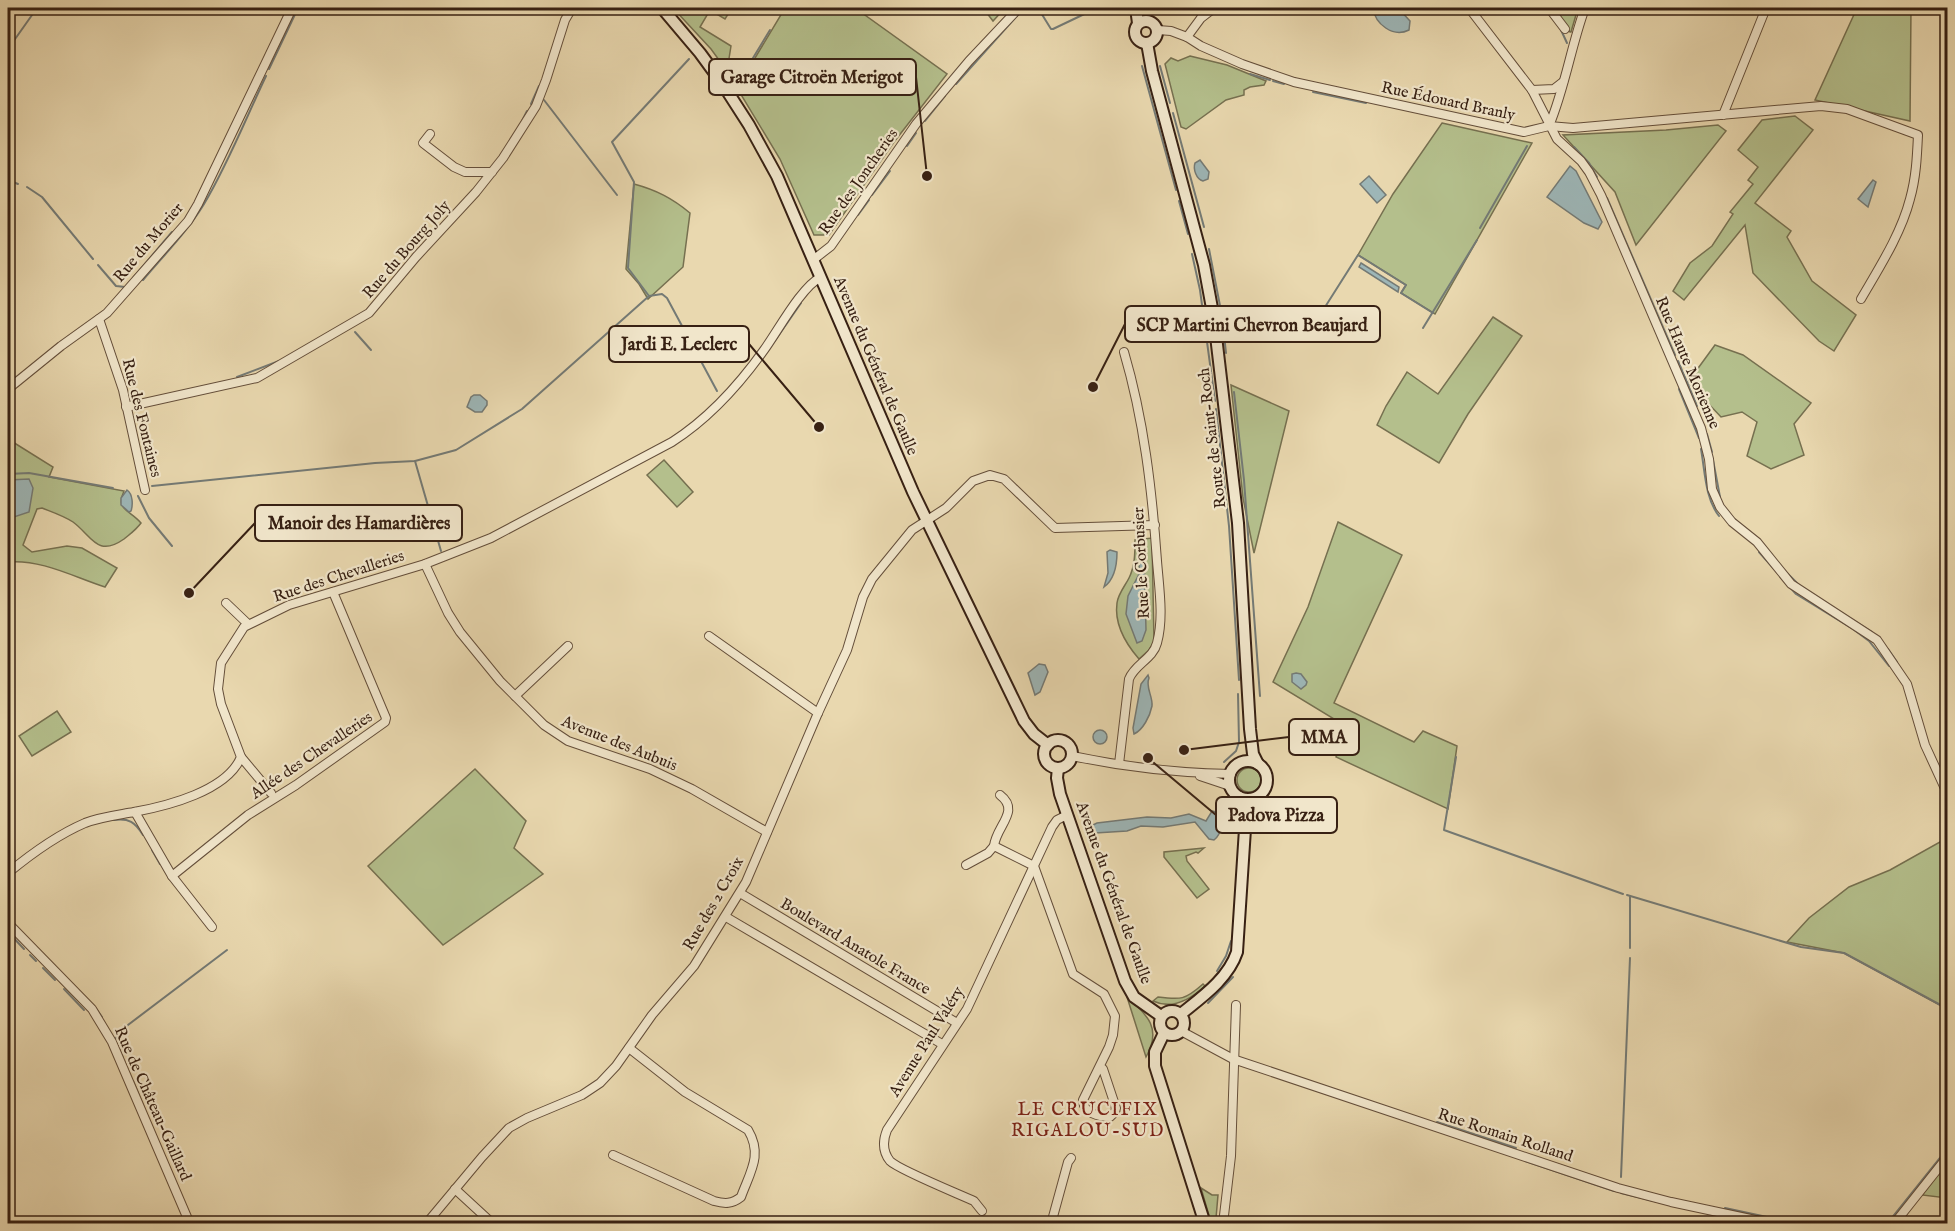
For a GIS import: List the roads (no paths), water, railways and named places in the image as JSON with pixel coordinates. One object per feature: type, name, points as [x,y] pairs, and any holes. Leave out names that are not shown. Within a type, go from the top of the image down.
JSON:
[{"type":"street","name":"Rue du Morier","points":[[8,389],[61,346],[107,313],[188,221],[292,8]]},
{"type":"street","name":"Rue du Bourg Joly","points":[[126,407],[257,378],[339,329],[364,317],[503,158],[536,106],[572,8]]},
{"type":"street","name":"Avenue du Général de Gaulle","points":[[662,8],[700,53],[746,118],[777,176],[926,520],[1024,721],[1034,734],[1048,745]]},
{"type":"street","name":"Rue des Joncheries","points":[[813,260],[831,246],[916,124],[969,61],[1019,8]]},
{"type":"street","points":[[1136,8],[1143,22]]},
{"type":"street","points":[[1142,8],[1143,22],[1135,34],[1140,41],[1147,43],[1157,37],[1158,30],[1154,23],[1143,22]]},
{"type":"street","points":[[1187,37],[1201,18],[1214,8]]},
{"type":"street","name":"Rue Haute Morienne","points":[[1469,8],[1532,90],[1557,139],[1585,166],[1601,195],[1701,428],[1709,459],[1712,489],[1720,507],[1731,522],[1756,542],[1791,585],[1877,640],[1907,684],[1925,745],[1947,795]]},
{"type":"street","points":[[1549,8],[1565,29]]},
{"type":"street","points":[[1549,126],[1558,103],[1573,41],[1585,8]]},
{"type":"street","points":[[1723,115],[1766,8]]},
{"type":"street","name":"Rue Édouard Branly","points":[[1158,30],[1171,31],[1187,37],[1201,46],[1242,64],[1294,82],[1524,132],[1549,126],[1573,128],[1835,107],[1918,135],[1916,174],[1910,201],[1898,232],[1861,299]]},
{"type":"street","name":"Route de Saint-Roch","points":[[1147,43],[1152,71],[1204,265],[1214,319],[1238,523],[1250,729],[1253,754],[1258,764]]},
{"type":"street","points":[[1532,90],[1554,88],[1563,82]]},
{"type":"street","points":[[430,134],[423,143],[454,167],[465,172],[492,172]]},
{"type":"street","name":"Rue des Chevalleries","points":[[271,793],[241,757],[221,704],[218,689],[220,663],[238,634],[248,624],[289,605],[425,564],[491,538],[682,435],[724,398],[763,352],[808,287],[821,277]]},
{"type":"street","name":"Rue des Fontaines","points":[[99,319],[123,390],[145,490]]},
{"type":"street","name":"Rue le Corbusier","points":[[1119,765],[1129,679],[1138,666],[1153,652],[1159,635],[1159,584],[1149,473],[1140,416],[1124,352]]},
{"type":"street","name":"Rue des 2 Croix","points":[[426,1224],[509,1128],[592,1088],[616,1066],[652,1015],[694,966],[740,893],[847,650],[863,597],[872,579],[912,530],[946,508],[974,481],[990,475],[1004,479],[1055,528],[1155,525]]},
{"type":"street","name":"Avenue des Aubuis","points":[[425,564],[438,595],[460,632],[515,696],[544,725],[562,738],[650,769],[692,789],[767,832]]},
{"type":"street","name":"Allée des Chevalleries","points":[[172,876],[248,816],[385,722],[386,718],[333,592]]},
{"type":"street","points":[[226,603],[248,624]]},
{"type":"street","points":[[709,636],[818,713]]},
{"type":"street","points":[[515,696],[568,646]]},
{"type":"street","name":"Route de Saint-Roch","points":[[1243,762],[1250,729]]},
{"type":"street","points":[[1054,741],[1066,742],[1071,749],[1072,756],[1065,766],[1058,768],[1049,765],[1044,758],[1048,745],[1054,741]]},
{"type":"street","points":[[1072,756],[1119,765],[1192,773],[1231,774]]},
{"type":"street","points":[[8,873],[59,836],[85,823],[178,801],[207,789],[237,765],[241,757]]},
{"type":"street","points":[[1230,786],[1231,774],[1243,762],[1253,762],[1263,768],[1267,780],[1266,787],[1252,808],[1245,829]]},
{"type":"street","name":"Avenue du Général de Gaulle","points":[[1058,768],[1057,778],[1067,815],[1129,988],[1143,1005],[1161,1016]]},
{"type":"street","points":[[1181,1014],[1214,986],[1228,970],[1237,952],[1245,829],[1239,797],[1230,786],[1192,773]]},
{"type":"street","points":[[966,865],[988,853],[994,846],[1009,808],[1008,802],[1000,795]]},
{"type":"street","points":[[1239,797],[1249,800],[1258,797]]},
{"type":"street","points":[[135,812],[172,876],[212,927]]},
{"type":"street","name":"Avenue Paul Valéry","points":[[982,1211],[974,1201],[890,1161],[884,1147],[884,1140],[887,1130],[967,1009],[1055,823],[1067,815]]},
{"type":"street","points":[[994,846],[1034,866],[1073,974],[1104,994],[1115,1016],[1113,1035],[1083,1100],[1083,1105],[1088,1112],[1110,1117],[1116,1108],[1100,1066]]},
{"type":"street","name":"Boulevard Anatole France","points":[[740,893],[957,1023]]},
{"type":"street","points":[[726,917],[942,1044]]},
{"type":"street","name":"Rue de Château-Gaillard","points":[[8,923],[99,1019],[112,1042],[190,1224]]},
{"type":"street","points":[[1223,1224],[1231,1156],[1236,1005]]},
{"type":"street","points":[[1170,1010],[1181,1014],[1184,1021],[1181,1031],[1172,1036],[1164,1033],[1159,1024],[1161,1016],[1170,1010]]},
{"type":"street","name":"Rue Romain Rolland","points":[[1181,1031],[1233,1059],[1618,1188],[1774,1224]]},
{"type":"street","points":[[1164,1033],[1155,1052],[1155,1066],[1205,1224]]},
{"type":"street","points":[[613,1155],[724,1204],[741,1197],[756,1155],[753,1138],[748,1130],[685,1092],[629,1048]]},
{"type":"street","points":[[1894,1224],[1947,1156]]},
{"type":"street","points":[[1051,1224],[1071,1158]]},
{"type":"street","points":[[455,1189],[487,1222]]},
{"type":"water","points":[[1373,8],[1398,8],[1410,21],[1409,30],[1397,32],[1386,28],[1377,19]]},
{"type":"water","points":[[1200,160],[1209,172],[1208,179],[1203,181],[1197,176],[1194,165]]},
{"type":"water","points":[[1570,166],[1576,171],[1602,222],[1598,229],[1584,223],[1547,197]]},
{"type":"water","points":[[1369,176],[1386,195],[1377,203],[1360,184]]},
{"type":"water","points":[[1873,180],[1876,182],[1868,207],[1858,199]]},
{"type":"water","points":[[1361,263],[1399,287],[1398,292],[1359,267]]},
{"type":"water","points":[[474,395],[480,395],[487,401],[482,412],[475,412],[467,407]]},
{"type":"water","points":[[29,479],[33,488],[29,512],[11,518],[8,515],[8,480]]},
{"type":"water","points":[[127,490],[132,500],[132,509],[129,512],[121,505],[121,498]]},
{"type":"water","points":[[1110,550],[1117,552],[1116,567],[1111,580],[1104,587],[1108,573],[1107,552]]},
{"type":"water","points":[[1144,553],[1146,630],[1142,641],[1137,643],[1126,614],[1128,596],[1139,574],[1140,555]]},
{"type":"water","points":[[1039,664],[1045,665],[1048,672],[1040,692],[1035,695],[1028,673]]},
{"type":"water","points":[[1292,674],[1301,674],[1307,682],[1301,689],[1292,682]]},
{"type":"water","points":[[1148,675],[1152,706],[1146,722],[1134,734],[1133,728],[1141,684]]},
{"type":"water","points":[[1097,730],[1103,730],[1107,737],[1103,744],[1097,744],[1093,740],[1093,734]]},
{"type":"water","points":[[1212,811],[1216,812],[1221,823],[1219,834],[1214,840],[1209,839],[1195,822],[1092,833],[1091,826],[1097,823],[1147,817],[1171,818],[1189,814],[1206,821]]},
{"type":"waterway","points":[[8,49],[37,8]]},
{"type":"waterway","points":[[282,21],[288,8]]},
{"type":"waterway","points":[[269,69],[298,8]]},
{"type":"waterway","points":[[956,84],[1024,8]]},
{"type":"waterway","points":[[1038,8],[1051,29],[1097,8]]},
{"type":"waterway","points":[[736,86],[770,30]]},
{"type":"waterway","points":[[1561,30],[1567,43]]},
{"type":"waterway","points":[[152,486],[415,461],[456,450],[522,409],[649,296],[628,268],[634,182],[612,142],[689,59]]},
{"type":"waterway","points":[[1142,66],[1176,190]]},
{"type":"waterway","points":[[1160,66],[1170,103]]},
{"type":"waterway","points":[[1250,74],[1270,80]]},
{"type":"waterway","points":[[143,280],[183,234],[204,204],[229,157],[266,76]]},
{"type":"waterway","points":[[1273,81],[1284,84]]},
{"type":"waterway","points":[[531,104],[539,86]]},
{"type":"waterway","points":[[1313,92],[1366,103]]},
{"type":"waterway","points":[[925,121],[945,96]]},
{"type":"waterway","points":[[544,100],[617,195]]},
{"type":"waterway","points":[[521,123],[527,111]]},
{"type":"waterway","points":[[1173,113],[1204,227]]},
{"type":"waterway","points":[[907,146],[916,133]]},
{"type":"waterway","points":[[1480,228],[1527,146]]},
{"type":"waterway","points":[[1574,147],[1589,163],[1597,177]]},
{"type":"waterway","points":[[872,195],[890,171]]},
{"type":"waterway","points":[[8,180],[18,184]]},
{"type":"waterway","points":[[27,187],[42,197],[93,259]]},
{"type":"waterway","points":[[8,198],[14,194]]},
{"type":"waterway","points":[[1607,198],[1675,355]]},
{"type":"waterway","points":[[858,215],[869,200]]},
{"type":"waterway","points":[[1179,201],[1188,234]]},
{"type":"waterway","points":[[133,278],[172,232]]},
{"type":"waterway","points":[[1423,328],[1477,240]]},
{"type":"waterway","points":[[1209,249],[1222,316],[1226,353]]},
{"type":"waterway","points":[[1192,254],[1200,290],[1215,401]]},
{"type":"waterway","points":[[1306,337],[1358,255],[1406,285],[1401,293],[1433,313]]},
{"type":"waterway","points":[[98,265],[116,286],[125,287]]},
{"type":"waterway","points":[[649,296],[662,294],[667,298],[717,391]]},
{"type":"waterway","points":[[774,342],[801,303]]},
{"type":"waterway","points":[[355,332],[371,350]]},
{"type":"waterway","points":[[237,377],[279,361]]},
{"type":"waterway","points":[[1678,361],[1697,406]]},
{"type":"waterway","points":[[8,383],[12,379]]},
{"type":"waterway","points":[[1679,389],[1699,438]]},
{"type":"waterway","points":[[1234,392],[1244,480],[1260,696]]},
{"type":"waterway","points":[[1216,409],[1229,526],[1239,680]]},
{"type":"waterway","points":[[1707,434],[1712,452]]},
{"type":"waterway","points":[[1701,449],[1708,493],[1719,516]]},
{"type":"waterway","points":[[1713,460],[1720,497]]},
{"type":"waterway","points":[[415,461],[441,551]]},
{"type":"waterway","points":[[8,474],[29,473],[113,488]]},
{"type":"waterway","points":[[138,496],[149,518],[172,546]]},
{"type":"waterway","points":[[1759,552],[1796,594],[1869,641],[1889,666]]},
{"type":"waterway","points":[[1784,570],[1799,585]]},
{"type":"waterway","points":[[1826,603],[1872,632]]},
{"type":"waterway","points":[[1888,649],[1897,662]]},
{"type":"waterway","points":[[1224,762],[1236,751],[1239,742],[1238,694]]},
{"type":"waterway","points":[[1456,757],[1444,830],[1623,894]]},
{"type":"waterway","points":[[114,820],[131,822],[143,835]]},
{"type":"waterway","points":[[152,850],[160,864]]},
{"type":"waterway","points":[[1627,895],[1801,947],[1844,953],[1948,1009]]},
{"type":"waterway","points":[[1630,897],[1630,948]]},
{"type":"waterway","points":[[8,932],[24,949]]},
{"type":"waterway","points":[[1217,971],[1226,956],[1231,941]]},
{"type":"waterway","points":[[115,1040],[120,1031],[227,950]]},
{"type":"waterway","points":[[30,955],[36,961]]},
{"type":"waterway","points":[[1621,1177],[1630,958]]},
{"type":"waterway","points":[[43,968],[55,980]]},
{"type":"waterway","points":[[1208,1003],[1233,977]]},
{"type":"waterway","points":[[64,989],[84,1010]]},
{"type":"waterway","points":[[95,1007],[102,1017]]},
{"type":"waterway","points":[[119,1048],[123,1058]]},
{"type":"waterway","points":[[133,1081],[145,1110]]},
{"type":"waterway","points":[[1437,1122],[1516,1148]]},
{"type":"waterway","points":[[1887,1224],[1948,1148]]},
{"type":"waterway","points":[[1525,1161],[1614,1191]]},
{"type":"waterway","points":[[1621,1193],[1662,1203]]},
{"type":"waterway","points":[[1725,1208],[1799,1224]]},
{"type":"place","name":"Garage Citroën Merigot","points":[[927,176]]},
{"type":"place","name":"SCP Martini Chevron Beaujard","points":[[1093,387]]},
{"type":"place","name":"Jardi E. Leclerc","points":[[819,427]]},
{"type":"place","name":"Manoir des Hamardières","points":[[189,593]]},
{"type":"place","name":"MMA","points":[[1184,750]]},
{"type":"place","name":"Padova Pizza","points":[[1148,758]]},
{"type":"district","name":"LE CRUCIFIX RIGALOU-SUD","points":[[1088,1120]]}]
